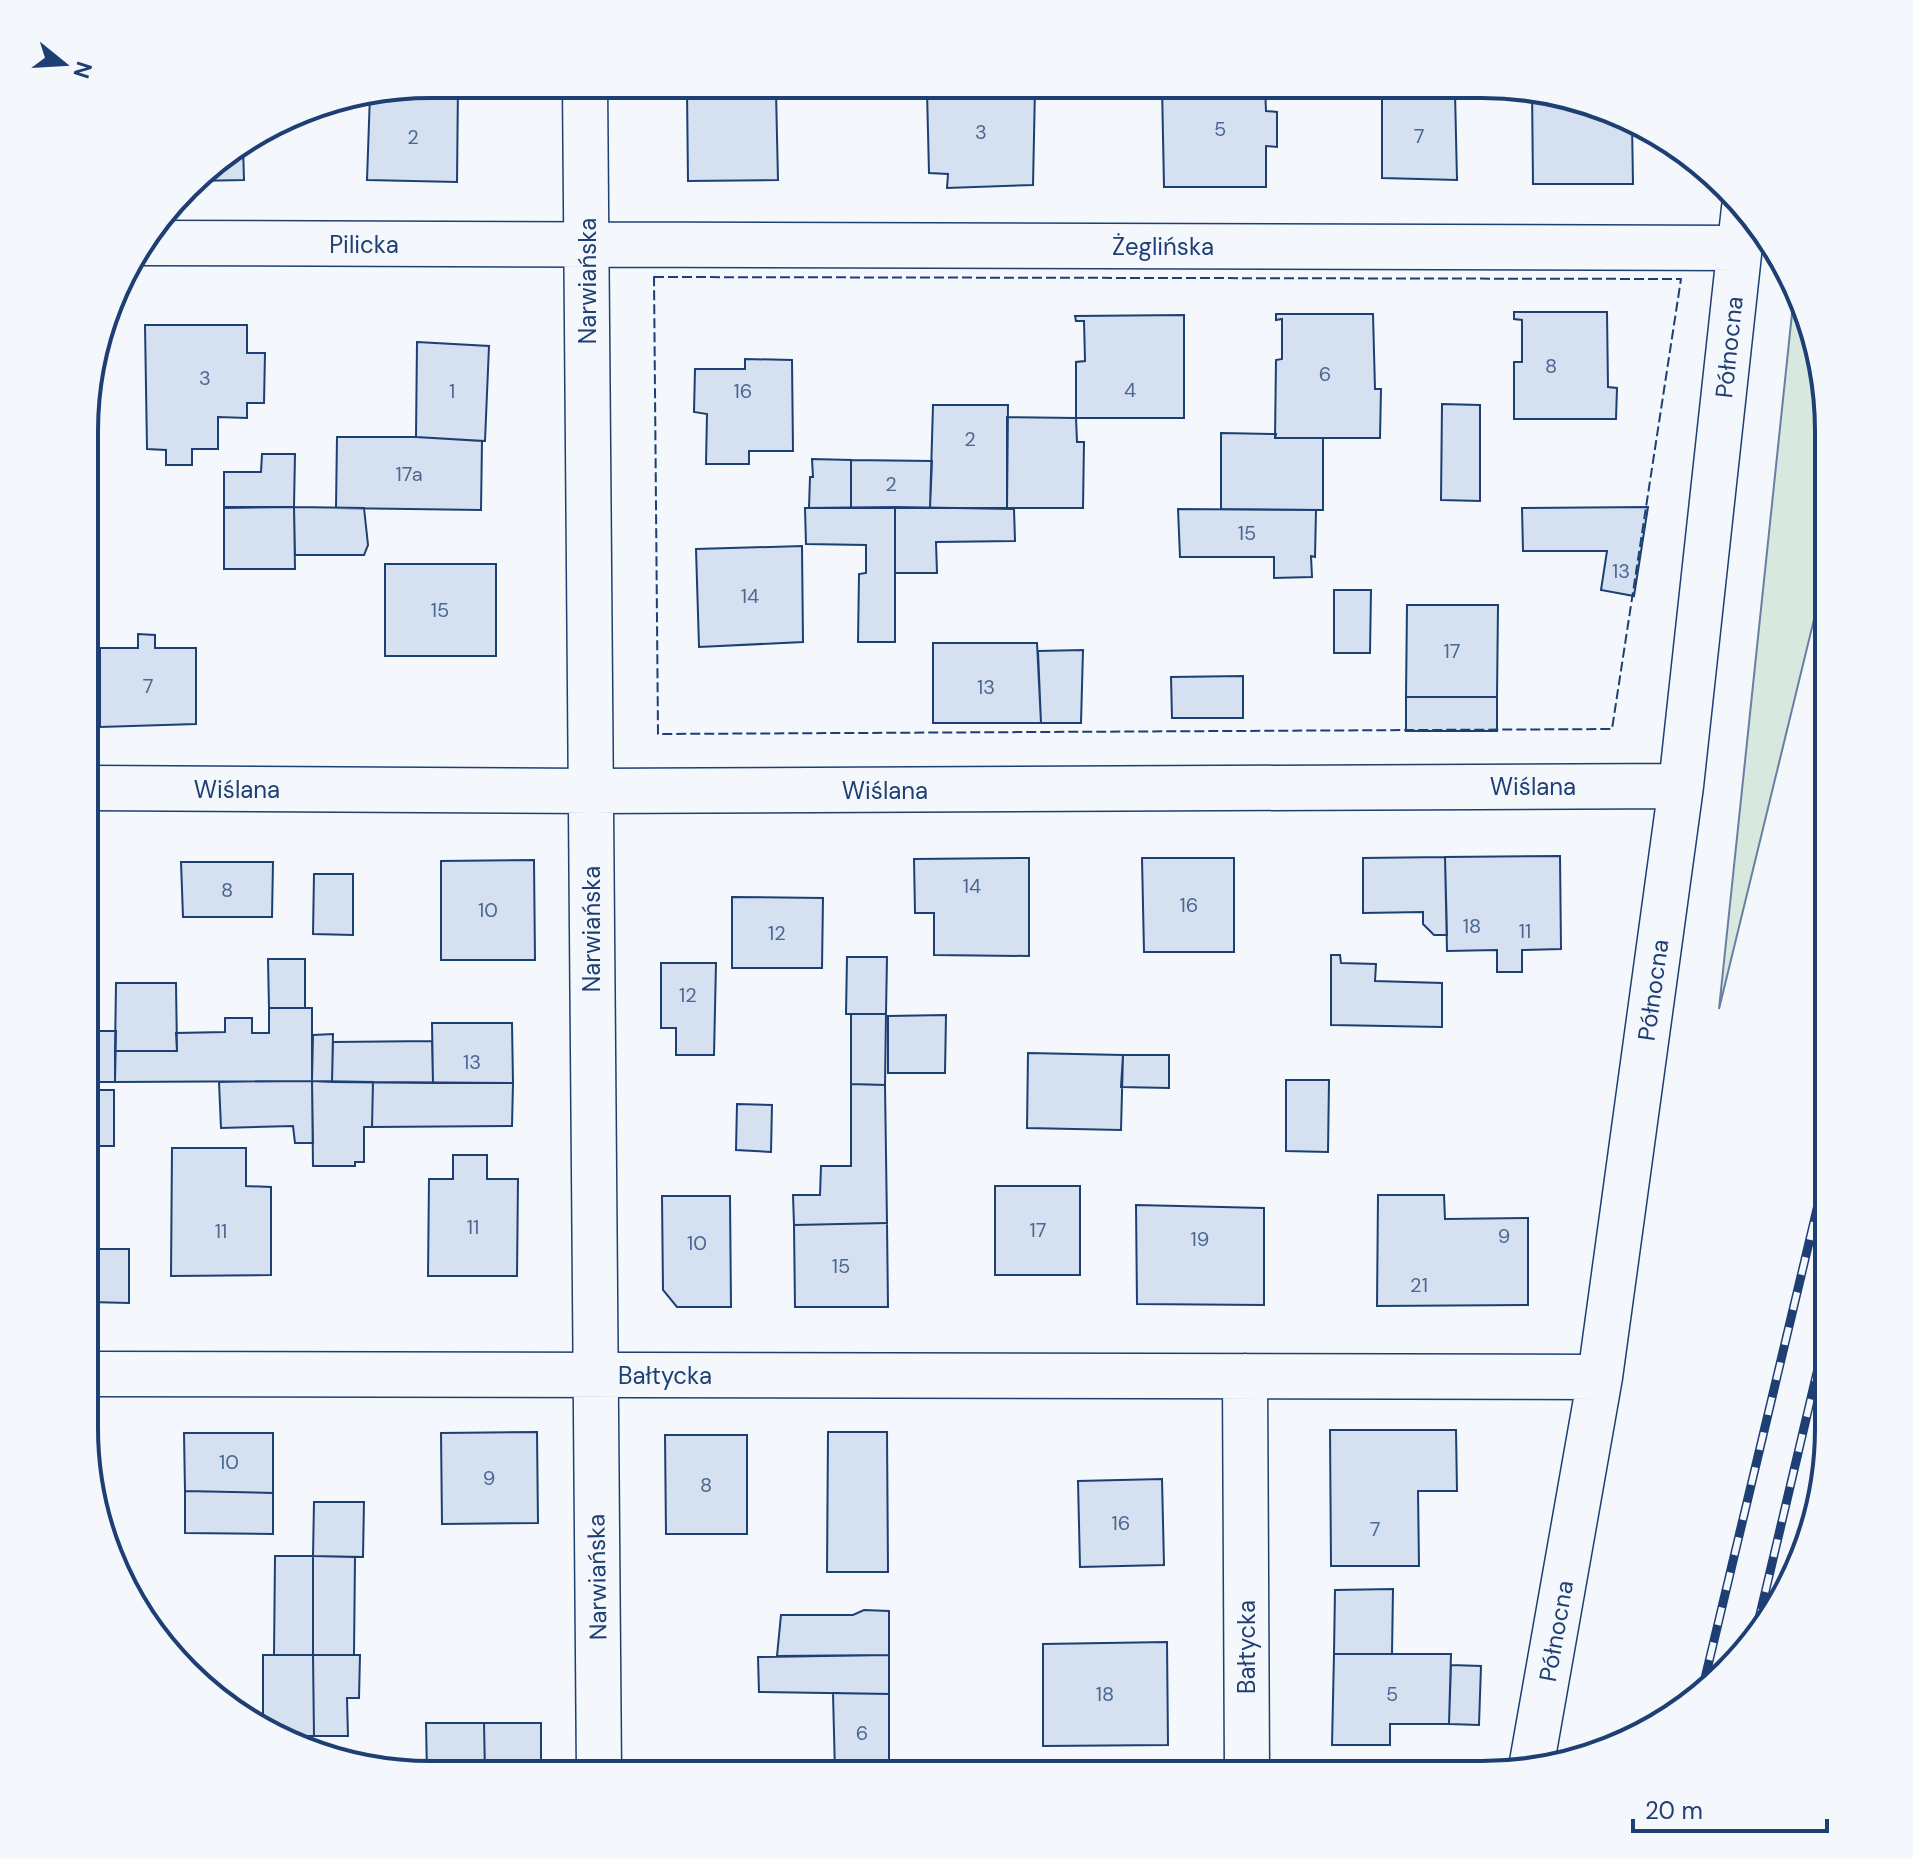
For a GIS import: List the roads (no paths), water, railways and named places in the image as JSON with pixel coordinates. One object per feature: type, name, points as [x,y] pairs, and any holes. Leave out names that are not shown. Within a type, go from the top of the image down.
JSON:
[{"type":"street","name":"Narwiańska","points":[[585,98],[599,1761]]},
{"type":"street","name":"Żeglińska","points":[[586,244],[1742,228]]},
{"type":"street","name":"Północna","points":[[1533,1757],[1600,1377],[1681,786],[1742,228]]},
{"type":"street","name":"Pilicka","points":[[156,243],[586,244]]},
{"type":"street","name":"Wiślana","points":[[98,788],[590,791],[1681,786]]},
{"type":"street","name":"Bałtycka","points":[[98,1374],[1600,1377]]},
{"type":"street","name":"Bałtycka","points":[[1245,1376],[1247,1761]]},
{"type":"railway","points":[[1706,1675],[1815,1217]]},
{"type":"railway","points":[[1761,1610],[1815,1381]]}]
